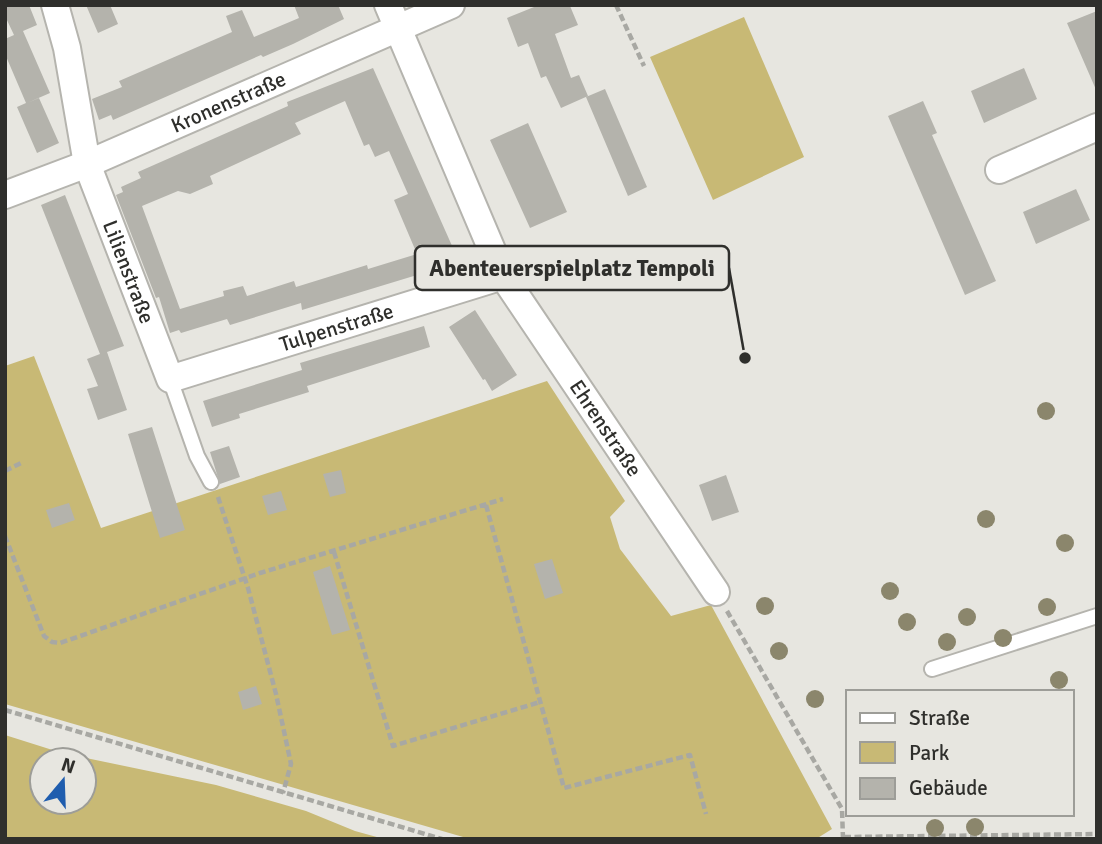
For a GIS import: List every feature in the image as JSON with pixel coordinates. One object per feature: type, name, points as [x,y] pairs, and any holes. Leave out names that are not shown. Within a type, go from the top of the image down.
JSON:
[{"type":"street","name":"Lilienstraße","points":[[55,5],[67,48],[87,163],[170,379]]},
{"type":"street","name":"Kronenstraße","points":[[5,195],[87,163],[393,16],[451,5]]},
{"type":"street","name":"Ehrenstraße","points":[[393,16],[503,276],[716,592]]},
{"type":"street","points":[[999,170],[1097,127]]},
{"type":"street","name":"Tulpenstraße","points":[[170,379],[503,276]]},
{"type":"lane","points":[[170,379],[197,456],[211,482]]},
{"type":"lane","points":[[932,669],[1097,616]]},
{"type":"path","points":[[616,5],[644,66]]},
{"type":"path","points":[[5,471],[21,463]]},
{"type":"path","points":[[211,482],[245,579],[270,667],[291,764],[283,793]]},
{"type":"path","points":[[5,536],[44,636],[52,642],[60,643],[245,579],[503,499]]},
{"type":"path","points":[[486,505],[564,788],[690,755],[706,814]]},
{"type":"path","points":[[334,552],[393,746],[540,702]]},
{"type":"path","points":[[716,592],[842,809],[844,838],[1097,834]]},
{"type":"path","points":[[5,710],[442,839]]},
{"type":"green space","points":[[744,17],[804,157],[713,200],[650,57]]},
{"type":"green space","points":[[34,356],[101,528],[547,381],[625,501],[610,517],[620,549],[671,616],[711,605],[832,829],[816,839],[470,839],[5,704],[5,366]]},
{"type":"green space","points":[[5,735],[40,746],[28,746],[28,816],[98,816],[98,760],[216,785],[306,811],[355,831],[384,839],[5,839]]},
{"type":"building","points":[[5,5],[29,5],[37,25],[23,31],[50,93],[27,103],[39,98],[59,143],[37,153],[17,107],[26,103],[5,54],[5,39],[14,35],[5,16]]},
{"type":"building","points":[[86,5],[110,5],[118,24],[98,33]]},
{"type":"building","points":[[294,5],[338,5],[344,19],[293,44],[263,57],[261,55],[113,120],[111,115],[99,120],[92,99],[122,87],[119,81],[232,32],[226,16],[242,10],[254,37],[299,18]]},
{"type":"building","points":[[539,5],[570,6],[578,25],[555,34],[571,78],[579,75],[588,96],[561,108],[546,76],[541,78],[528,43],[518,47],[507,18]]},
{"type":"building","points":[[1097,11],[1097,92],[1067,23]]},
{"type":"building","points":[[373,68],[457,257],[417,275],[302,310],[301,303],[230,325],[227,319],[181,333],[179,330],[170,333],[159,297],[156,298],[116,195],[123,192],[121,187],[141,178],[138,172],[288,106],[287,102]],"holes":[[[345,101],[364,146],[369,144],[375,157],[389,151],[408,194],[394,200],[417,254],[368,269],[367,265],[296,287],[294,281],[247,296],[243,286],[223,291],[224,296],[180,309],[142,206],[178,191],[190,194],[213,184],[210,176],[301,134],[295,123]]]},
{"type":"building","points":[[1024,68],[1037,99],[984,123],[971,91]]},
{"type":"building","points":[[605,89],[647,187],[628,196],[586,97]]},
{"type":"building","points":[[923,101],[937,133],[932,135],[996,281],[965,295],[888,116]]},
{"type":"building","points":[[528,123],[567,212],[530,228],[490,140]]},
{"type":"building","points":[[1076,189],[1090,220],[1036,244],[1023,212]]},
{"type":"building","points":[[65,195],[124,346],[107,352],[127,410],[98,420],[87,389],[98,386],[87,359],[100,354],[41,205]]},
{"type":"building","points":[[475,310],[517,375],[492,391],[449,327]]},
{"type":"building","points":[[424,326],[430,347],[307,386],[309,392],[239,414],[240,418],[212,427],[203,401],[302,370],[300,363]]},
{"type":"building","points":[[152,427],[185,530],[160,538],[128,434]]},
{"type":"building","points":[[229,446],[240,477],[220,484],[210,452]]},
{"type":"building","points":[[341,470],[346,493],[330,497],[323,474]]},
{"type":"building","points":[[726,475],[739,512],[712,521],[699,485]]},
{"type":"building","points":[[281,491],[287,510],[268,515],[262,496]]},
{"type":"building","points":[[69,503],[75,520],[52,528],[46,510]]},
{"type":"building","points":[[552,559],[563,593],[545,599],[534,564]]},
{"type":"building","points":[[330,566],[350,630],[332,635],[313,572]]},
{"type":"building","points":[[256,686],[262,704],[243,710],[238,692]]},
{"type":"place","name":"Abenteuerspielplatz Tempoli","points":[[745,358]]}]
